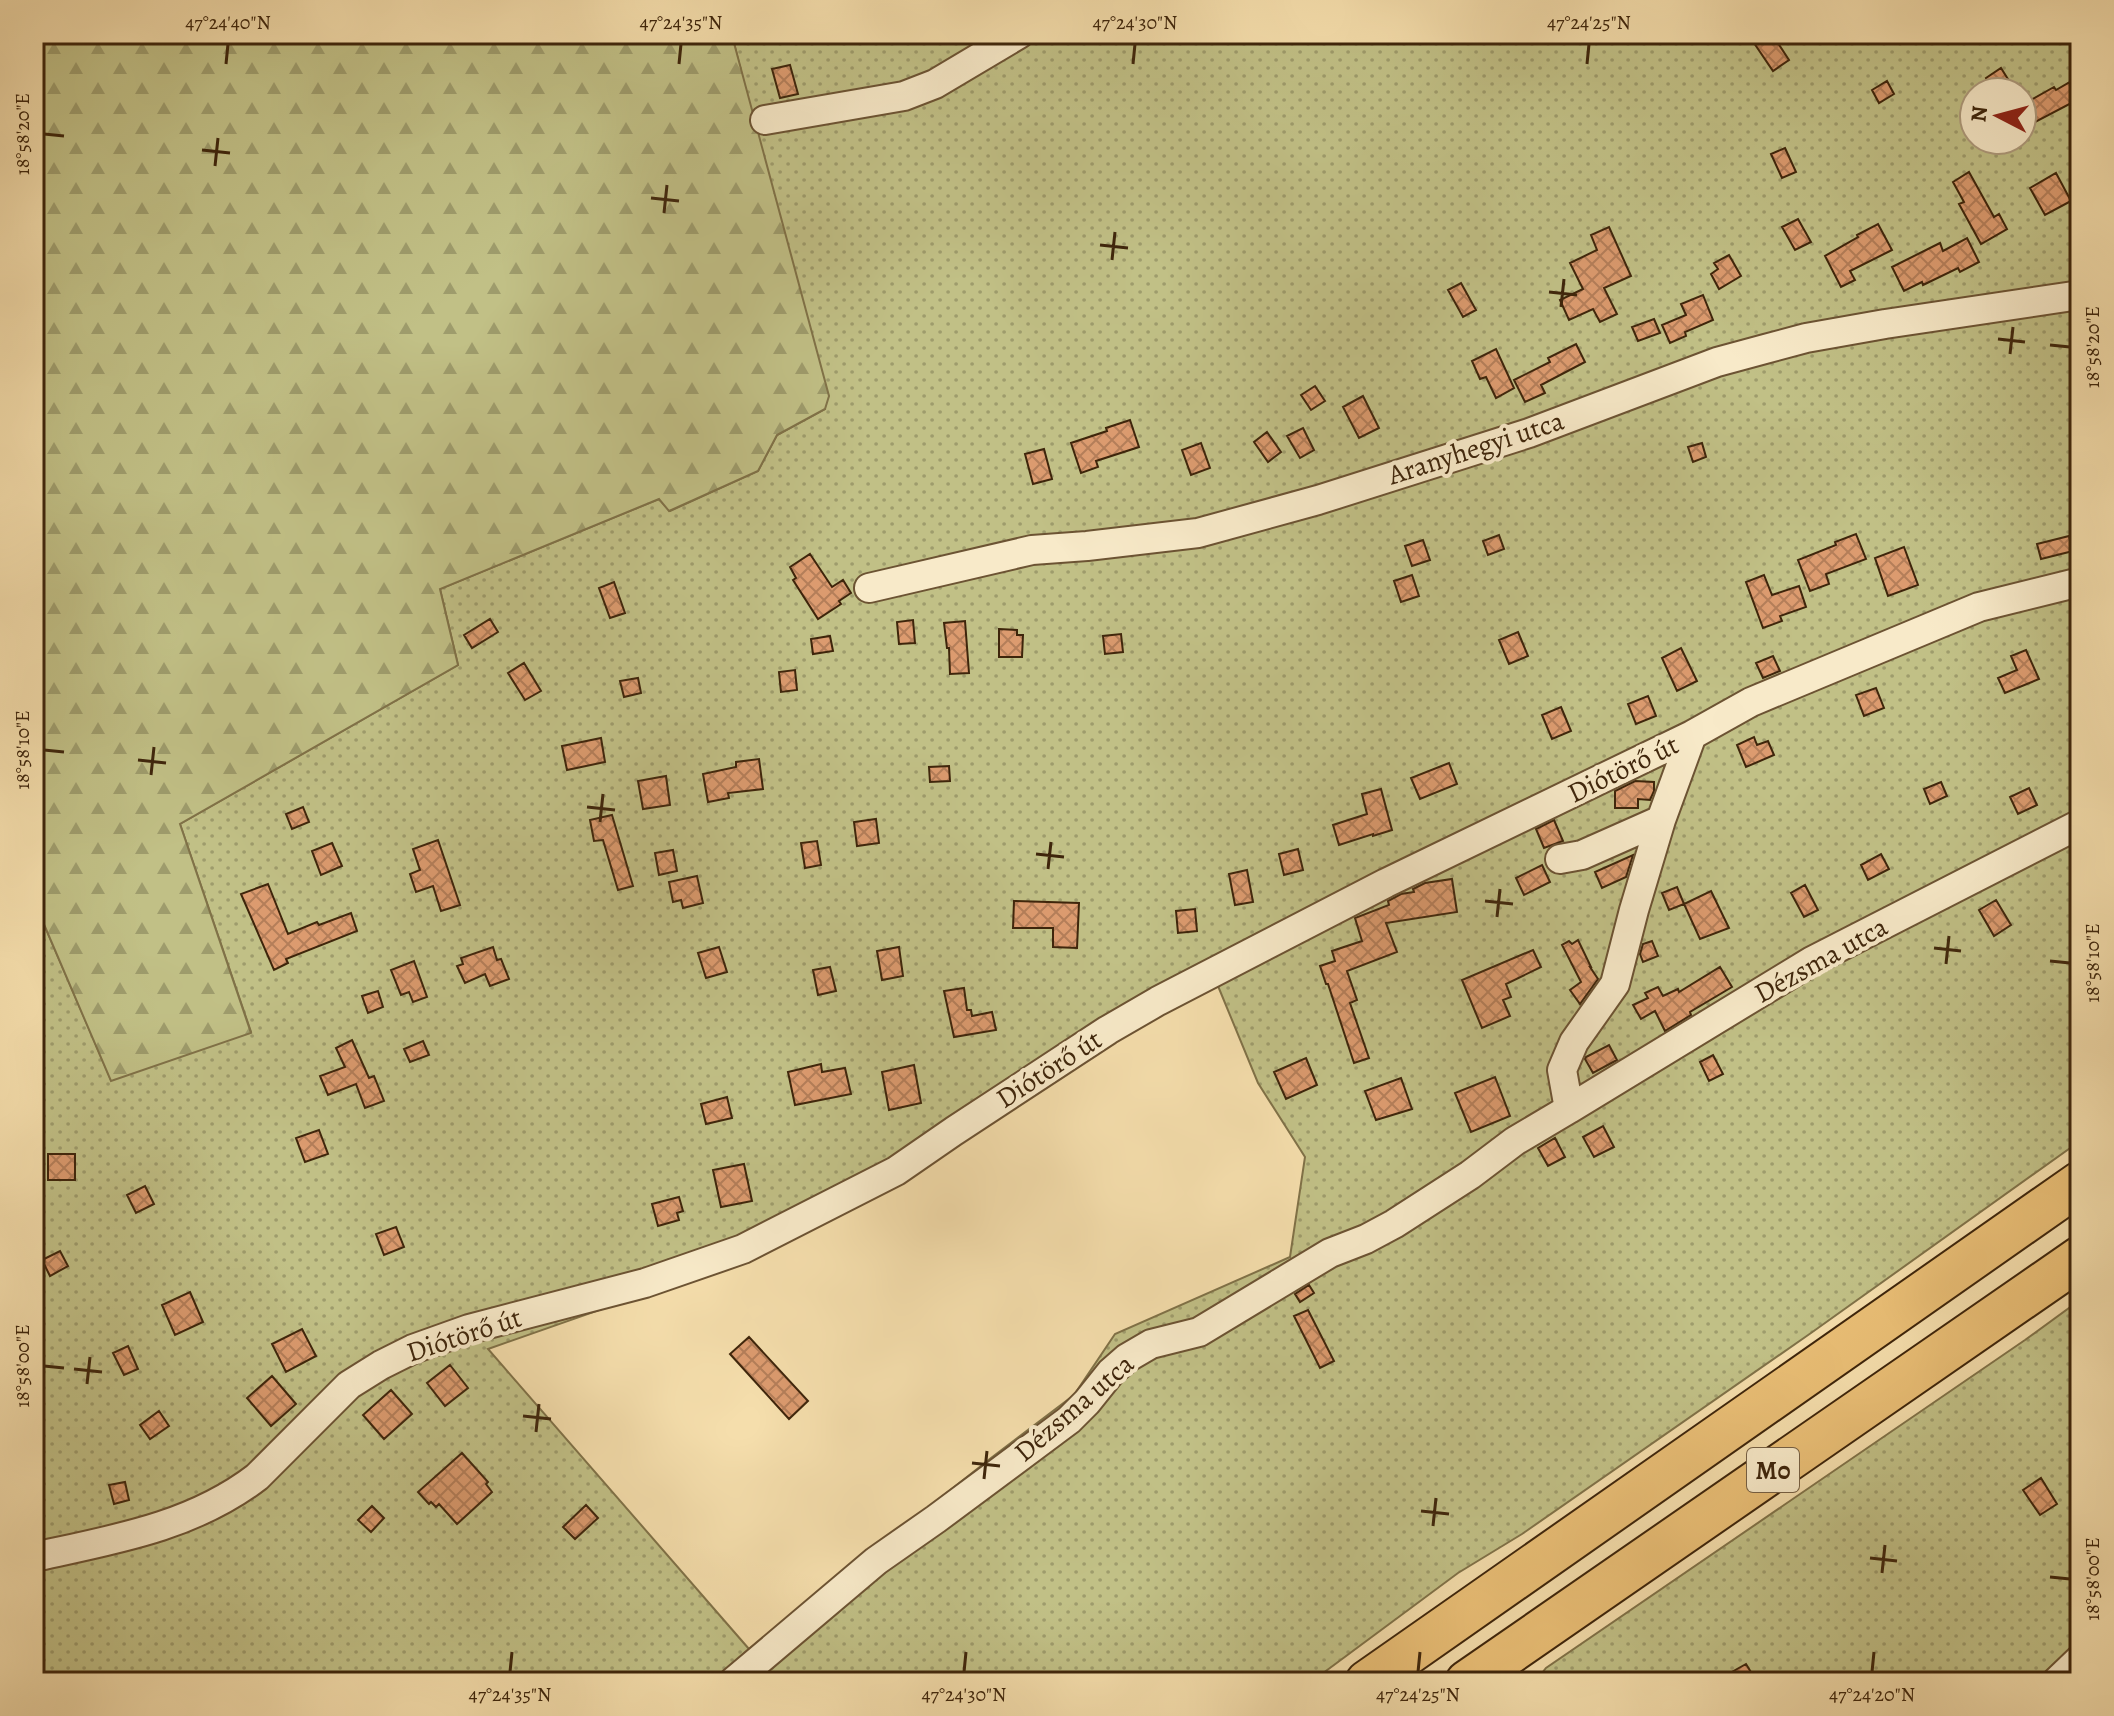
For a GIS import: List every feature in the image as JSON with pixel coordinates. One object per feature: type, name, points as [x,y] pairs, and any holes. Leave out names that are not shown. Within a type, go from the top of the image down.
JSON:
[{"type":"highway","name":"M0","points":[[1367,1682],[2080,1183]]},
{"type":"highway","name":"M0","points":[[1467,1682],[2080,1258]]},
{"type":"street","points":[[765,120],[904,96],[935,84],[1019,34]]},
{"type":"street","name":"Aranyhegyi utca","points":[[869,588],[1032,550],[1198,533],[1318,500],[1529,433],[1717,362],[1765,349],[1806,338],[1885,324],[2080,295]]},
{"type":"street","name":"Diótörő út","points":[[34,1557],[149,1531],[219,1502],[257,1477],[349,1385],[413,1349],[469,1329],[645,1283],[715,1260],[772,1235],[896,1171],[1108,1030],[1158,1001],[1386,883],[1692,735],[1751,702],[1979,607],[2080,582]]},
{"type":"street","points":[[1569,1109],[1562,1070],[1574,1042],[1615,984],[1661,820],[1692,735]]},
{"type":"street","points":[[1560,859],[1582,855],[1661,820]]},
{"type":"street","name":"Dézsma utca","points":[[733,1682],[876,1561],[1069,1420],[1127,1358],[1151,1344],[1199,1332],[1330,1253],[1394,1224],[1470,1175],[1515,1141],[1812,961],[2080,824]]},
{"type":"street","points":[[2056,1682],[2080,1659]]},
{"type":"green space","points":[[34,34],[730,34],[829,396],[825,409],[777,435],[758,471],[669,511],[659,499],[440,589],[458,665],[180,824],[251,1033],[111,1081],[34,901]]},
{"type":"green space","points":[[730,34],[2080,34],[2080,1141],[1522,1534],[1458,1573],[1311,1682],[758,1682],[771,1674],[748,1650],[714,1682],[34,1682],[34,901],[111,1080],[251,1032],[180,824],[458,665],[440,589],[659,499],[670,511],[758,471],[777,435],[825,409]],"holes":[[[1218,986],[1258,1083],[1305,1157],[1290,1257],[1115,1334],[1074,1395],[749,1649],[488,1349],[719,1268],[1059,1066]]]},
{"type":"green space","points":[[2080,1300],[2080,1682],[1535,1682],[1546,1668]]},
{"type":"building","points":[[1772,34],[1789,60],[1773,71],[1754,43]]},
{"type":"building","points":[[790,65],[798,94],[780,98],[772,69]]},
{"type":"building","points":[[2001,68],[2006,76],[1989,76]]},
{"type":"building","points":[[1887,81],[1894,94],[1879,103],[1872,90]]},
{"type":"building","points":[[2070,82],[2079,99],[2038,121],[2038,96],[2054,87],[2056,90]]},
{"type":"building","points":[[1785,148],[1796,172],[1782,178],[1771,154]]},
{"type":"building","points":[[1969,172],[1994,217],[1999,214],[2007,229],[1981,244],[1959,204],[1964,202],[1953,182]]},
{"type":"building","points":[[2056,173],[2071,201],[2045,215],[2030,188]]},
{"type":"building","points":[[1798,219],[1811,242],[1795,250],[1782,227]]},
{"type":"building","points":[[1878,224],[1892,250],[1850,271],[1855,280],[1841,287],[1825,256]]},
{"type":"building","points":[[1609,227],[1631,276],[1604,288],[1617,314],[1600,322],[1593,309],[1569,320],[1560,300],[1583,289],[1570,263],[1597,250],[1591,235]]},
{"type":"building","points":[[1967,238],[1979,262],[1960,272],[1958,268],[1904,291],[1892,267],[1940,243],[1943,251]]},
{"type":"building","points":[[1729,255],[1741,276],[1719,289],[1711,274],[1718,269],[1714,263]]},
{"type":"building","points":[[1461,283],[1476,310],[1463,317],[1448,290]]},
{"type":"building","points":[[1703,295],[1713,320],[1685,332],[1686,336],[1670,343],[1662,325],[1686,315],[1681,304]]},
{"type":"building","points":[[1654,319],[1660,333],[1638,341],[1632,327]]},
{"type":"building","points":[[1576,344],[1585,362],[1541,385],[1545,393],[1525,402],[1514,380],[1550,362],[1548,358]]},
{"type":"building","points":[[1496,349],[1514,388],[1496,398],[1486,377],[1480,379],[1472,361]]},
{"type":"building","points":[[1315,386],[1325,401],[1311,410],[1301,395]]},
{"type":"building","points":[[1363,396],[1379,428],[1359,438],[1343,407]]},
{"type":"building","points":[[1130,420],[1139,447],[1096,461],[1098,467],[1081,473],[1071,443]]},
{"type":"building","points":[[1303,428],[1314,450],[1300,458],[1287,436]]},
{"type":"building","points":[[1267,432],[1281,452],[1268,462],[1254,442]]},
{"type":"building","points":[[1201,443],[1210,468],[1191,475],[1182,450]]},
{"type":"building","points":[[1702,443],[1706,457],[1693,462],[1688,447]]},
{"type":"building","points":[[1044,449],[1052,479],[1033,484],[1025,454]]},
{"type":"building","points":[[1856,534],[1866,559],[1826,574],[1829,584],[1810,591],[1798,560]]},
{"type":"building","points":[[1499,535],[1504,549],[1488,555],[1483,541]]},
{"type":"building","points":[[2069,536],[2073,551],[2041,559],[2037,544]]},
{"type":"building","points":[[1423,540],[1430,560],[1412,566],[1405,546]]},
{"type":"building","points":[[1904,547],[1918,585],[1888,596],[1875,558]]},
{"type":"building","points":[[810,554],[832,587],[843,580],[851,593],[839,601],[841,604],[818,619],[793,580],[796,578],[790,567]]},
{"type":"building","points":[[1412,575],[1419,596],[1401,602],[1394,581]]},
{"type":"building","points":[[1764,575],[1772,595],[1799,586],[1806,607],[1780,616],[1782,621],[1763,628],[1746,582]]},
{"type":"building","points":[[614,582],[625,613],[610,618],[599,588]]},
{"type":"building","points":[[490,619],[498,632],[472,648],[464,635]]},
{"type":"building","points":[[913,620],[915,643],[899,644],[897,622]]},
{"type":"building","points":[[965,621],[969,673],[950,674],[944,623]]},
{"type":"building","points":[[999,629],[1017,630],[1017,635],[1023,635],[1022,657],[999,657]]},
{"type":"building","points":[[1518,632],[1528,656],[1509,664],[1499,640]]},
{"type":"building","points":[[1121,634],[1123,652],[1105,654],[1103,636]]},
{"type":"building","points":[[830,636],[833,651],[813,654],[811,639]]},
{"type":"building","points":[[1681,648],[1697,681],[1677,691],[1662,658]]},
{"type":"building","points":[[2026,650],[2039,679],[2005,693],[1998,678],[2017,670],[2011,656]]},
{"type":"building","points":[[1773,656],[1780,671],[1763,678],[1756,663]]},
{"type":"building","points":[[524,663],[541,691],[525,700],[508,673]]},
{"type":"building","points":[[795,670],[797,690],[781,692],[779,672]]},
{"type":"building","points":[[638,678],[641,693],[624,697],[620,681]]},
{"type":"building","points":[[1876,688],[1884,708],[1864,716],[1856,695]]},
{"type":"building","points":[[1648,696],[1656,716],[1636,724],[1628,704]]},
{"type":"building","points":[[1561,707],[1571,731],[1552,739],[1542,715]]},
{"type":"building","points":[[1754,737],[1757,745],[1768,741],[1774,755],[1746,767],[1737,745]]},
{"type":"building","points":[[601,738],[605,762],[567,770],[562,746]]},
{"type":"building","points":[[759,759],[763,789],[728,793],[729,798],[708,802],[703,774],[736,767],[736,762]]},
{"type":"building","points":[[1449,763],[1457,784],[1420,799],[1411,778]]},
{"type":"building","points":[[949,766],[950,781],[930,782],[929,767]]},
{"type":"building","points":[[666,776],[670,805],[643,809],[638,781]]},
{"type":"building","points":[[1635,781],[1654,782],[1650,800],[1638,799],[1638,808],[1615,808],[1615,791]]},
{"type":"building","points":[[1941,782],[1947,796],[1930,804],[1924,789]]},
{"type":"building","points":[[2029,788],[2037,805],[2018,814],[2010,797]]},
{"type":"building","points":[[1381,789],[1392,830],[1339,845],[1333,825],[1367,814],[1362,794]]},
{"type":"building","points":[[303,807],[309,822],[292,829],[286,814]]},
{"type":"building","points":[[612,815],[633,886],[618,890],[603,840],[594,841],[590,820]]},
{"type":"building","points":[[876,819],[879,843],[857,846],[854,822]]},
{"type":"building","points":[[1554,820],[1563,841],[1544,848],[1536,829]]},
{"type":"building","points":[[438,840],[460,905],[441,911],[433,886],[416,892],[410,874],[420,870],[413,849]]},
{"type":"building","points":[[817,841],[821,865],[805,868],[801,843]]},
{"type":"building","points":[[332,843],[342,866],[321,875],[312,851]]},
{"type":"building","points":[[1298,849],[1303,870],[1284,875],[1279,854]]},
{"type":"building","points":[[673,850],[677,871],[659,875],[655,853]]},
{"type":"building","points":[[1881,854],[1889,869],[1868,880],[1861,865]]},
{"type":"building","points":[[1633,855],[1626,877],[1602,888],[1595,872]]},
{"type":"building","points":[[1542,865],[1550,882],[1524,895],[1516,878]]},
{"type":"building","points":[[1247,870],[1253,902],[1235,905],[1229,874]]},
{"type":"building","points":[[697,876],[703,903],[683,908],[681,900],[673,902],[669,882]]},
{"type":"building","points":[[1452,879],[1457,912],[1386,923],[1397,952],[1347,971],[1357,1000],[1350,1003],[1369,1058],[1354,1063],[1320,966],[1335,961],[1332,951],[1362,941],[1355,918],[1389,905],[1388,901],[1414,892],[1413,889],[1425,883]]},
{"type":"building","points":[[268,884],[288,934],[351,913],[357,931],[286,959],[288,963],[274,970],[241,894]]},
{"type":"building","points":[[1805,885],[1818,910],[1804,917],[1791,893]]},
{"type":"building","points":[[1677,887],[1684,904],[1669,910],[1662,893]]},
{"type":"building","points":[[1711,891],[1729,928],[1700,939],[1684,904]]},
{"type":"building","points":[[1996,900],[2011,925],[1994,936],[1979,910]]},
{"type":"building","points":[[1014,901],[1079,903],[1077,948],[1053,947],[1053,928],[1013,928]]},
{"type":"building","points":[[1195,909],[1197,931],[1178,933],[1176,911]]},
{"type":"building","points":[[1578,940],[1598,979],[1580,1004],[1570,990],[1581,982],[1562,945]]},
{"type":"building","points":[[1652,941],[1658,956],[1643,962],[1640,954],[1643,944]]},
{"type":"building","points":[[493,947],[509,979],[490,986],[485,974],[465,983],[457,966],[463,964],[461,958]]},
{"type":"building","points":[[719,947],[727,972],[706,978],[698,953]]},
{"type":"building","points":[[899,947],[903,976],[882,980],[877,951]]},
{"type":"building","points":[[1533,950],[1541,967],[1506,984],[1511,997],[1503,1000],[1510,1016],[1482,1028],[1462,980]]},
{"type":"building","points":[[414,961],[427,997],[413,1002],[409,992],[401,995],[391,970]]},
{"type":"building","points":[[830,967],[836,991],[818,995],[813,970]]},
{"type":"building","points":[[1720,967],[1732,987],[1665,1031],[1655,1011],[1641,1019],[1633,1005],[1648,998],[1645,993],[1658,987],[1663,996],[1678,989],[1679,992]]},
{"type":"building","points":[[964,988],[967,1010],[971,1010],[972,1016],[992,1012],[996,1030],[954,1037],[944,991]]},
{"type":"building","points":[[378,991],[383,1007],[368,1013],[362,996]]},
{"type":"building","points":[[352,1040],[369,1078],[374,1076],[384,1101],[365,1108],[356,1084],[328,1095],[320,1076],[345,1067],[336,1048]]},
{"type":"building","points":[[423,1041],[429,1055],[410,1062],[404,1049]]},
{"type":"building","points":[[1609,1045],[1617,1060],[1593,1073],[1586,1057]]},
{"type":"building","points":[[1713,1055],[1723,1074],[1709,1081],[1700,1062]]},
{"type":"building","points":[[1306,1058],[1317,1085],[1286,1099],[1274,1072]]},
{"type":"building","points":[[821,1064],[822,1072],[845,1068],[851,1094],[795,1105],[788,1072]]},
{"type":"building","points":[[914,1065],[921,1103],[889,1110],[882,1072]]},
{"type":"building","points":[[1495,1077],[1510,1116],[1471,1132],[1455,1093]]},
{"type":"building","points":[[1401,1078],[1412,1109],[1376,1120],[1365,1091]]},
{"type":"building","points":[[727,1097],[732,1118],[706,1124],[701,1104]]},
{"type":"building","points":[[1603,1126],[1614,1147],[1594,1157],[1583,1137]]},
{"type":"building","points":[[319,1130],[328,1154],[305,1162],[296,1138]]},
{"type":"building","points":[[1555,1138],[1565,1157],[1548,1166],[1538,1148]]},
{"type":"building","points":[[48,1154],[75,1154],[75,1180],[48,1180]]},
{"type":"building","points":[[744,1164],[752,1201],[721,1207],[713,1170]]},
{"type":"building","points":[[145,1186],[154,1204],[136,1213],[127,1195]]},
{"type":"building","points":[[679,1197],[683,1211],[677,1213],[679,1220],[658,1226],[652,1204]]},
{"type":"building","points":[[396,1227],[404,1247],[384,1255],[376,1234]]},
{"type":"building","points":[[60,1251],[68,1266],[50,1276],[42,1260]]},
{"type":"building","points":[[1309,1285],[1314,1293],[1300,1302],[1295,1294]]},
{"type":"building","points":[[190,1292],[203,1322],[175,1335],[162,1305]]},
{"type":"building","points":[[1308,1310],[1334,1361],[1320,1368],[1294,1316]]},
{"type":"building","points":[[302,1329],[316,1356],[286,1372],[272,1344]]},
{"type":"building","points":[[749,1337],[808,1401],[789,1419],[730,1354]]},
{"type":"building","points":[[128,1346],[138,1369],[124,1375],[113,1353]]},
{"type":"building","points":[[450,1365],[468,1388],[445,1406],[427,1383]]},
{"type":"building","points":[[272,1376],[296,1404],[271,1426],[247,1398]]},
{"type":"building","points":[[391,1390],[412,1414],[384,1439],[363,1415]]},
{"type":"building","points":[[159,1411],[169,1426],[150,1439],[140,1425]]},
{"type":"building","points":[[462,1453],[488,1482],[486,1484],[492,1492],[457,1524],[439,1504],[436,1507],[431,1502],[429,1504],[418,1492]]},
{"type":"building","points":[[2041,1478],[2057,1504],[2040,1515],[2023,1490]]},
{"type":"building","points":[[125,1482],[129,1500],[114,1504],[109,1485]]},
{"type":"building","points":[[586,1505],[598,1518],[575,1539],[563,1527]]},
{"type":"building","points":[[372,1506],[384,1518],[371,1532],[358,1520]]},
{"type":"building","points":[[1746,1664],[1757,1682],[1714,1682]]}]
